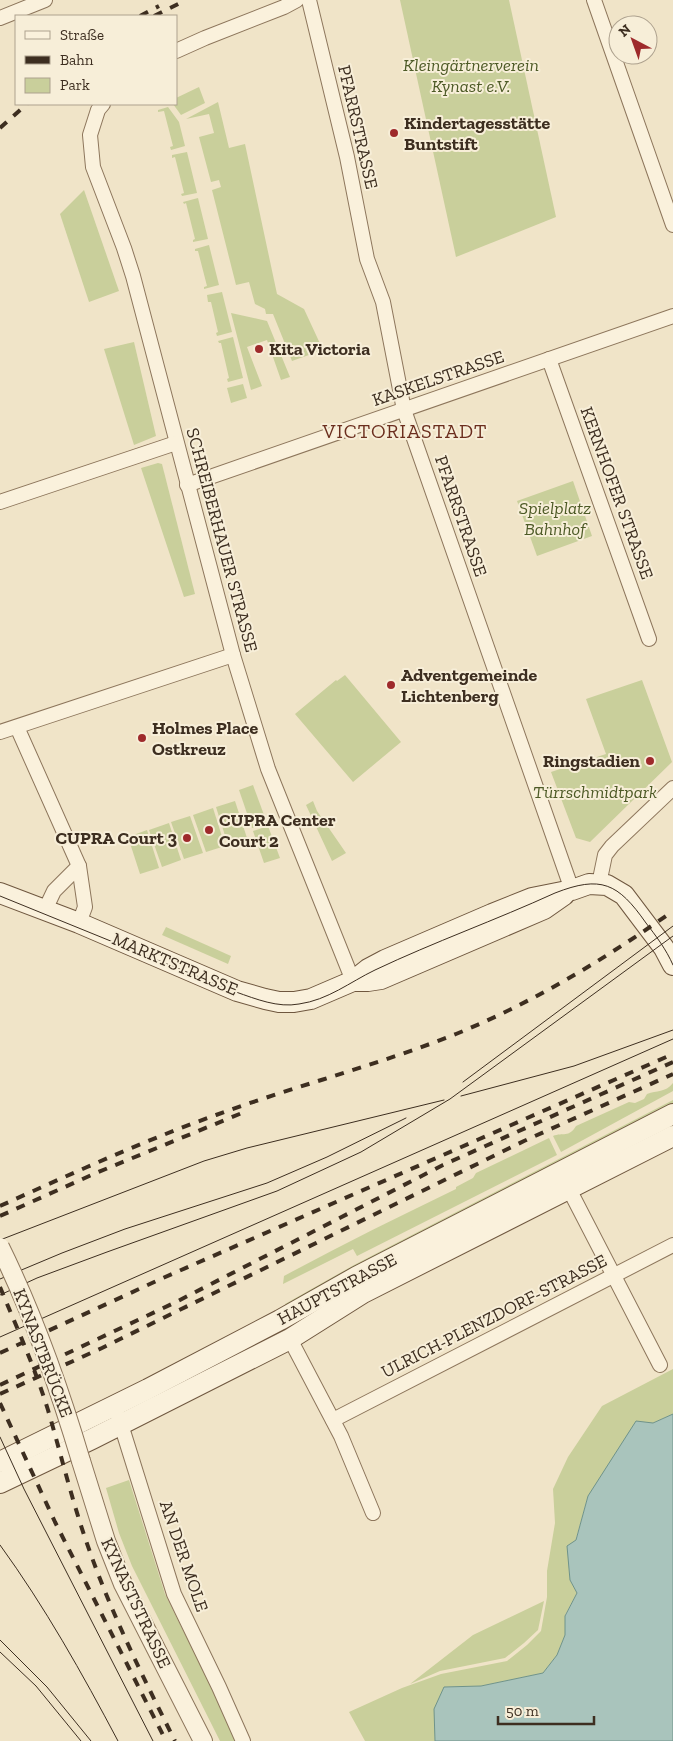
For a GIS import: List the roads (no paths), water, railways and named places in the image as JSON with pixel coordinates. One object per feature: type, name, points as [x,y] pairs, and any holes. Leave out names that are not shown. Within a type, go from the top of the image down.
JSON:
[{"type":"main road","name":"MARKTSTRASSE","points":[[0,893],[79,923],[238,990],[272,1001],[288,1002],[304,1001],[353,981],[385,960],[532,898],[572,890],[589,884],[599,884]]},
{"type":"main road","points":[[599,884],[615,889],[629,900],[664,948],[673,965]]},
{"type":"main road","name":"HAUPTSTRASSE","points":[[0,1462],[280,1320],[356,1277],[673,1114]]},
{"type":"main road","name":"HAUPTSTRASSE","points":[[0,1483],[290,1339],[363,1293],[673,1136]]},
{"type":"main road","points":[[280,1320],[290,1339]]},
{"type":"street","points":[[0,18],[45,0]]},
{"type":"street","points":[[178,50],[297,0]]},
{"type":"street","name":"PFARRSTRASSE","points":[[309,0],[346,157],[367,259],[383,302],[404,410],[572,890]]},
{"type":"street","points":[[594,0],[673,224]]},
{"type":"street","name":"SCHREIBERHAUER STRASSE","points":[[102,105],[98,110],[90,135],[93,167],[133,277],[232,656],[268,769],[353,981]]},
{"type":"street","name":"KASKELSTRASSE","points":[[186,485],[673,316]]},
{"type":"street","name":"KERNHOFER STRASSE","points":[[549,359],[649,639]]},
{"type":"street","points":[[0,502],[176,443]]},
{"type":"street","points":[[0,732],[232,656]]},
{"type":"street","points":[[17,726],[79,866],[85,907],[79,923]]},
{"type":"street","points":[[599,884],[605,855],[673,788]]},
{"type":"street","points":[[45,910],[54,891],[79,866]]},
{"type":"street","points":[[569,1189],[660,1365]]},
{"type":"street","name":"ULRICH-PLENZDORF-STRASSE","points":[[333,1420],[673,1245]]},
{"type":"street","name":"KYNASTBRÜCKE","points":[[0,1247],[26,1301],[47,1355],[81,1461]]},
{"type":"street","points":[[290,1339],[333,1420],[372,1513]]},
{"type":"street","name":"AN DER MOLE","points":[[115,1405],[174,1594],[219,1686],[243,1741]]},
{"type":"street","name":"KYNASTSTRASSE","points":[[81,1461],[106,1541],[123,1584],[203,1741]]},
{"type":"water","points":[[673,1414],[673,1741],[435,1741],[434,1709],[444,1687],[481,1686],[543,1673],[557,1655],[565,1635],[565,1616],[577,1593],[570,1580],[567,1546],[576,1540],[588,1496],[636,1421],[653,1423]]},
{"type":"tram line","points":[[0,896],[236,992],[283,1005],[299,1004],[320,999],[375,970],[420,950],[555,893],[585,884],[607,886],[617,891],[626,899],[636,909],[657,938],[673,965]]},
{"type":"tram line","points":[[463,1082],[673,926]]},
{"type":"tram line","points":[[0,1295],[37,1278],[277,1191],[361,1152],[450,1099],[673,936]]},
{"type":"tram line","points":[[461,1096],[574,1066],[673,1030]]},
{"type":"tram line","points":[[0,1337],[673,1039]]},
{"type":"tram line","points":[[0,1240],[204,1161],[247,1148],[444,1100]]},
{"type":"tram line","points":[[0,1279],[125,1229],[267,1183],[327,1157],[406,1118]]},
{"type":"tram line","points":[[0,1437],[24,1489],[153,1741]]},
{"type":"tram line","points":[[0,1545],[62,1641],[118,1741]]},
{"type":"tram line","points":[[0,1640],[47,1687],[91,1741]]},
{"type":"tram line","points":[[0,1652],[36,1686],[81,1741]]},
{"type":"railway","points":[[156,15],[186,0]]},
{"type":"railway","points":[[142,15],[159,6]]},
{"type":"railway","points":[[0,128],[26,105]]},
{"type":"railway","points":[[0,1206],[107,1158],[189,1125],[246,1104],[397,1056],[456,1034],[513,1008],[568,979],[673,911]]},
{"type":"railway","points":[[0,1353],[163,1278],[673,1054]]},
{"type":"railway","points":[[0,1385],[174,1303],[443,1165],[673,1062]]},
{"type":"railway","points":[[0,1394],[102,1348],[524,1141],[673,1074]]},
{"type":"railway","points":[[0,1216],[96,1173],[242,1113]]},
{"type":"railway","points":[[0,1287],[43,1394],[78,1517],[99,1576],[130,1648],[175,1741]]},
{"type":"railway","points":[[0,1403],[55,1522],[166,1741]]},
{"type":"place","name":"Kindertagesstätte Buntstift","points":[[394,133]]},
{"type":"place","name":"Kita Victoria","points":[[259,349]]},
{"type":"place","name":"Adventgemeinde Lichtenberg","points":[[391,685]]},
{"type":"place","name":"Holmes Place Ostkreuz","points":[[142,738]]},
{"type":"place","name":"Ringstadien","points":[[650,761]]},
{"type":"place","name":"CUPRA Center Court 2","points":[[209,830]]},
{"type":"place","name":"CUPRA Court 3","points":[[187,838]]},
{"type":"district","name":"VICTORIASTADT","points":[[405,431]]},
{"type":"park label","name":"Kleingärtnerverein Kynast e.V.","points":[[471,75]]},
{"type":"park label","name":"Spielplatz Bahnhof","points":[[555,518]]},
{"type":"park label","name":"Türrschmidtpark","points":[[595,792]]}]
